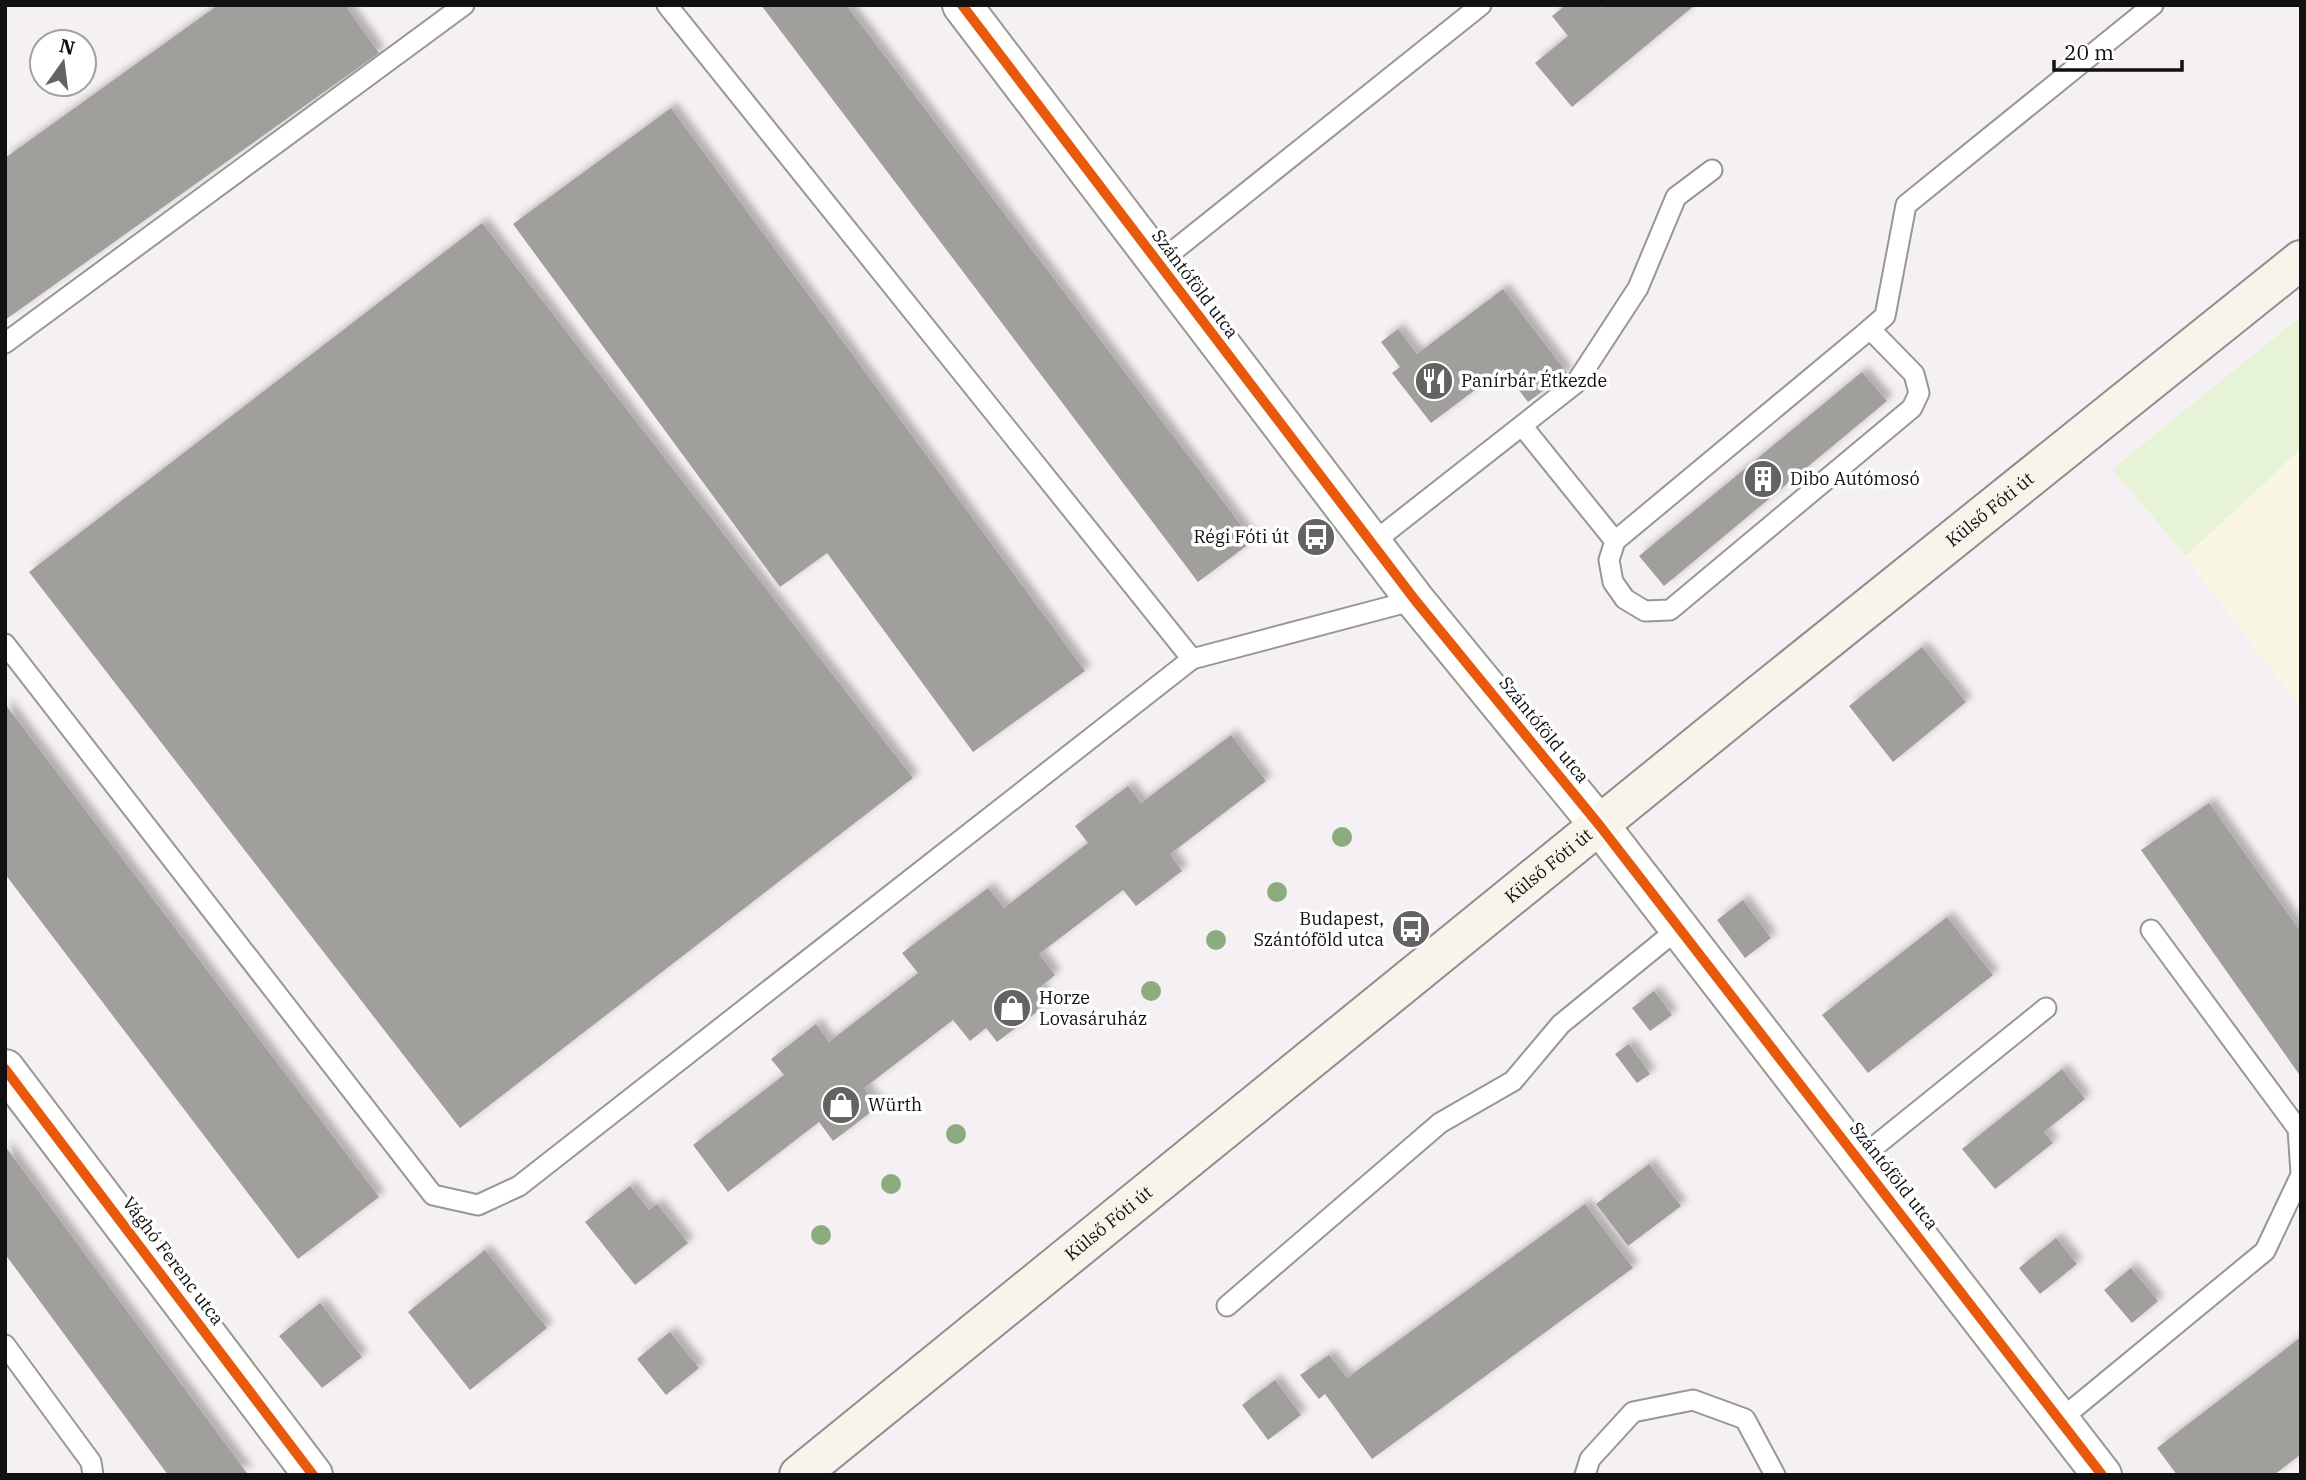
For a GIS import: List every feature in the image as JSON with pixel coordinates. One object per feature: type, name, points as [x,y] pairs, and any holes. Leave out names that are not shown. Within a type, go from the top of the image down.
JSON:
[{"type":"main road","name":"Külső Fóti út","points":[[799,1475],[1759,695],[2301,260]]},
{"type":"street","name":"Szántóföld utca","points":[[962,5],[1371,544],[1600,826],[2102,1475]]},
{"type":"street","name":"Vághó Ferenc utca","points":[[5,1069],[313,1475]]},
{"type":"lane","points":[[5,343],[464,5]]},
{"type":"lane","points":[[667,5],[1192,659]]},
{"type":"lane","points":[[1157,264],[1481,5]]},
{"type":"lane","points":[[1870,329],[1914,374],[1919,393],[1912,408],[1670,610],[1646,611],[1625,599],[1612,582],[1609,560],[1615,541],[1885,316],[1906,205],[2153,5]]},
{"type":"lane","points":[[1371,544],[1576,383],[1637,288],[1676,197],[1712,170]]},
{"type":"lane","points":[[1523,427],[1615,541]]},
{"type":"lane","points":[[5,644],[433,1195],[478,1205],[519,1186],[1192,659],[1415,600]]},
{"type":"lane","points":[[1227,1306],[1440,1123],[1513,1081],[1561,1024],[1679,928]]},
{"type":"lane","points":[[2061,1419],[2265,1251],[2301,1174],[2298,1129],[2151,929]]},
{"type":"lane","points":[[1859,1159],[2046,1008]]},
{"type":"lane","points":[[5,1345],[91,1462],[93,1475]]},
{"type":"lane","points":[[1585,1475],[1590,1459],[1633,1412],[1693,1401],[1745,1419],[1775,1475]]},
{"type":"shaded area","points":[[5,5],[2301,5],[2301,316],[2112,469],[2186,556],[2301,708],[2301,1475],[5,1475]]},
{"type":"shaded area","points":[[2301,449],[2301,708],[2186,556]]},
{"type":"green space","points":[[2301,316],[2301,449],[2186,556],[2112,469]]},
{"type":"building","points":[[218,5],[345,5],[379,53],[5,320],[5,158],[89,98],[98,98],[98,91]]},
{"type":"building","points":[[761,5],[846,5],[1253,541],[1198,582]]},
{"type":"building","points":[[1566,5],[1599,5],[1601,8],[1604,5],[1695,5],[1572,107],[1535,63],[1568,36],[1552,16]]},
{"type":"building","points":[[671,108],[1085,671],[973,752],[827,553],[780,587],[513,224]]},
{"type":"building","points":[[482,223],[913,778],[460,1128],[29,572]]},
{"type":"building","points":[[1503,289],[1567,373],[1528,402],[1503,369],[1431,423],[1392,373],[1400,367],[1381,342],[1398,329],[1417,354]]},
{"type":"building","name":"Dibo Autómosó","points":[[1862,372],[1887,401],[1664,586],[1639,556]]},
{"type":"building","points":[[1922,647],[1966,702],[1893,762],[1849,706]]},
{"type":"building","points":[[5,704],[379,1197],[298,1259],[5,874]]},
{"type":"building","points":[[1231,735],[1266,781],[1170,854],[1182,871],[1136,906],[1123,890],[1039,954],[1055,975],[1039,988],[1050,1002],[997,1042],[986,1028],[970,1041],[953,1020],[864,1088],[879,1106],[833,1141],[819,1122],[728,1192],[693,1145],[784,1075],[771,1059],[816,1024],[829,1042],[918,973],[902,953],[988,888],[1004,908],[1088,843],[1075,826],[1128,786],[1141,803]]},
{"type":"building","points":[[2209,803],[2301,932],[2301,1077],[2141,850]]},
{"type":"building","points":[[1743,900],[1771,938],[1745,958],[1717,920]]},
{"type":"building","points":[[1947,917],[1993,975],[1868,1073],[1822,1015]]},
{"type":"building","points":[[1654,991],[1672,1015],[1650,1031],[1632,1008]]},
{"type":"building","points":[[1629,1044],[1650,1074],[1637,1083],[1615,1054]]},
{"type":"building","points":[[2062,1069],[2085,1099],[2044,1132],[2053,1143],[1995,1189],[1962,1149]]},
{"type":"building","points":[[5,1146],[247,1473],[168,1475],[5,1254]]},
{"type":"building","points":[[1649,1164],[1681,1206],[1628,1246],[1596,1204]]},
{"type":"building","points":[[630,1186],[649,1210],[657,1204],[688,1243],[635,1285],[585,1222]]},
{"type":"building","points":[[1585,1204],[1633,1268],[1372,1459],[1325,1394],[1319,1399],[1300,1375],[1329,1355],[1347,1378]]},
{"type":"building","points":[[2056,1238],[2077,1264],[2040,1294],[2019,1268]]},
{"type":"building","points":[[485,1250],[547,1328],[470,1390],[408,1312]]},
{"type":"building","points":[[2131,1268],[2158,1301],[2132,1323],[2104,1290]]},
{"type":"building","points":[[320,1303],[362,1357],[322,1388],[279,1336]]},
{"type":"building","points":[[670,1332],[699,1368],[666,1395],[637,1359]]},
{"type":"building","points":[[2301,1337],[2301,1454],[2274,1475],[2177,1475],[2157,1448]]},
{"type":"building","points":[[1275,1380],[1301,1415],[1268,1440],[1242,1405]]},
{"type":"cycle path","points":[[962,5],[1415,600],[1600,826],[2102,1475]]},
{"type":"cycle path","points":[[5,1069],[313,1475]]},
{"type":"place","name":"Panírbár Étkezde","points":[[1434,381]]},
{"type":"place","name":"Dibo Autómosó","points":[[1763,479]]},
{"type":"place","name":"Régi Fóti út","points":[[1316,537]]},
{"type":"place","name":"Budapest, Szántóföld utca","points":[[1411,929]]},
{"type":"place","name":"Horze Lovasáruház","points":[[1012,1008]]},
{"type":"place","name":"Würth","points":[[841,1105]]}]
